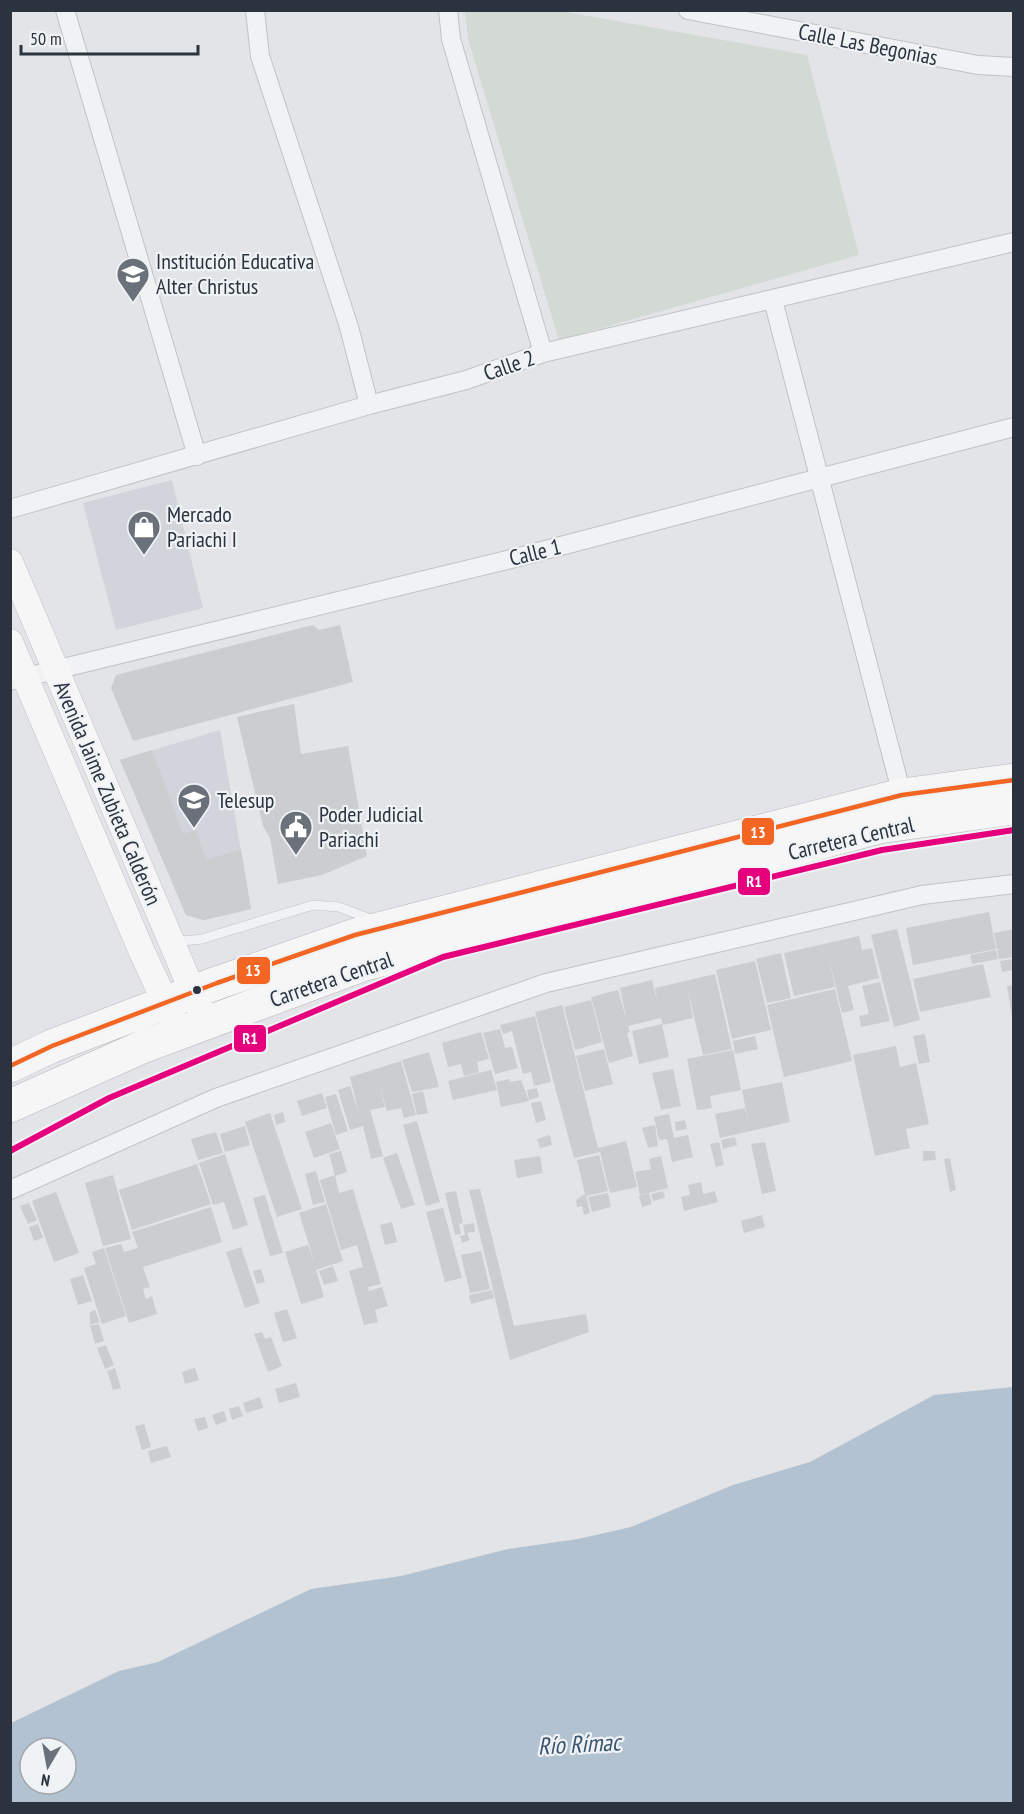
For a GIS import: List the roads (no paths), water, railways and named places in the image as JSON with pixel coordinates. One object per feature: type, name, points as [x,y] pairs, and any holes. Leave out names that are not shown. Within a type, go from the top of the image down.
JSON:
[{"type":"highway","name":"Carretera Central","points":[[10,1066],[52,1046],[355,935],[1014,780]]},
{"type":"highway","name":"Carretera Central","points":[[10,1106],[66,1080],[193,1028],[362,965],[879,827],[924,802],[1014,808]]},
{"type":"street","points":[[64,10],[197,456]]},
{"type":"street","points":[[255,10],[260,56],[349,327],[369,405]]},
{"type":"street","points":[[448,10],[451,39],[543,353]]},
{"type":"street","name":"Calle Las Begonias","points":[[688,10],[978,65],[1014,67]]},
{"type":"street","name":"Calle 2","points":[[10,509],[369,405],[466,380],[543,353],[1014,242]]},
{"type":"street","points":[[772,300],[819,479],[924,802]]},
{"type":"street","name":"Calle 1","points":[[18,679],[503,561],[1014,427]]},
{"type":"street","name":"Avenida Jaime Zubieta Calderón","points":[[10,562],[171,942],[180,998],[193,1028]]},
{"type":"street","name":"Avenida Jaime Zubieta Calderón","points":[[10,642],[18,679],[142,952],[180,998]]},
{"type":"street","points":[[10,1190],[216,1098],[546,983],[922,895],[1014,884]]},
{"type":"street","points":[[142,952],[171,942]]},
{"type":"lane","points":[[171,942],[202,939],[313,904],[339,907],[389,927]]},
{"type":"water","name":"Río Rímac","points":[[1013,1387],[1013,1803],[11,1803],[11,1723],[119,1671],[158,1662],[311,1589],[401,1576],[508,1549],[578,1539],[631,1527],[733,1485],[810,1462],[934,1395]]},
{"type":"place","name":"Institución Educativa Alter Christus","points":[[133,303]]},
{"type":"place","name":"Mercado Pariachi I","points":[[144,556]]},
{"type":"place","name":"Telesup","points":[[194,829]]},
{"type":"place","name":"Poder Judicial Pariachi","points":[[296,856]]}]
